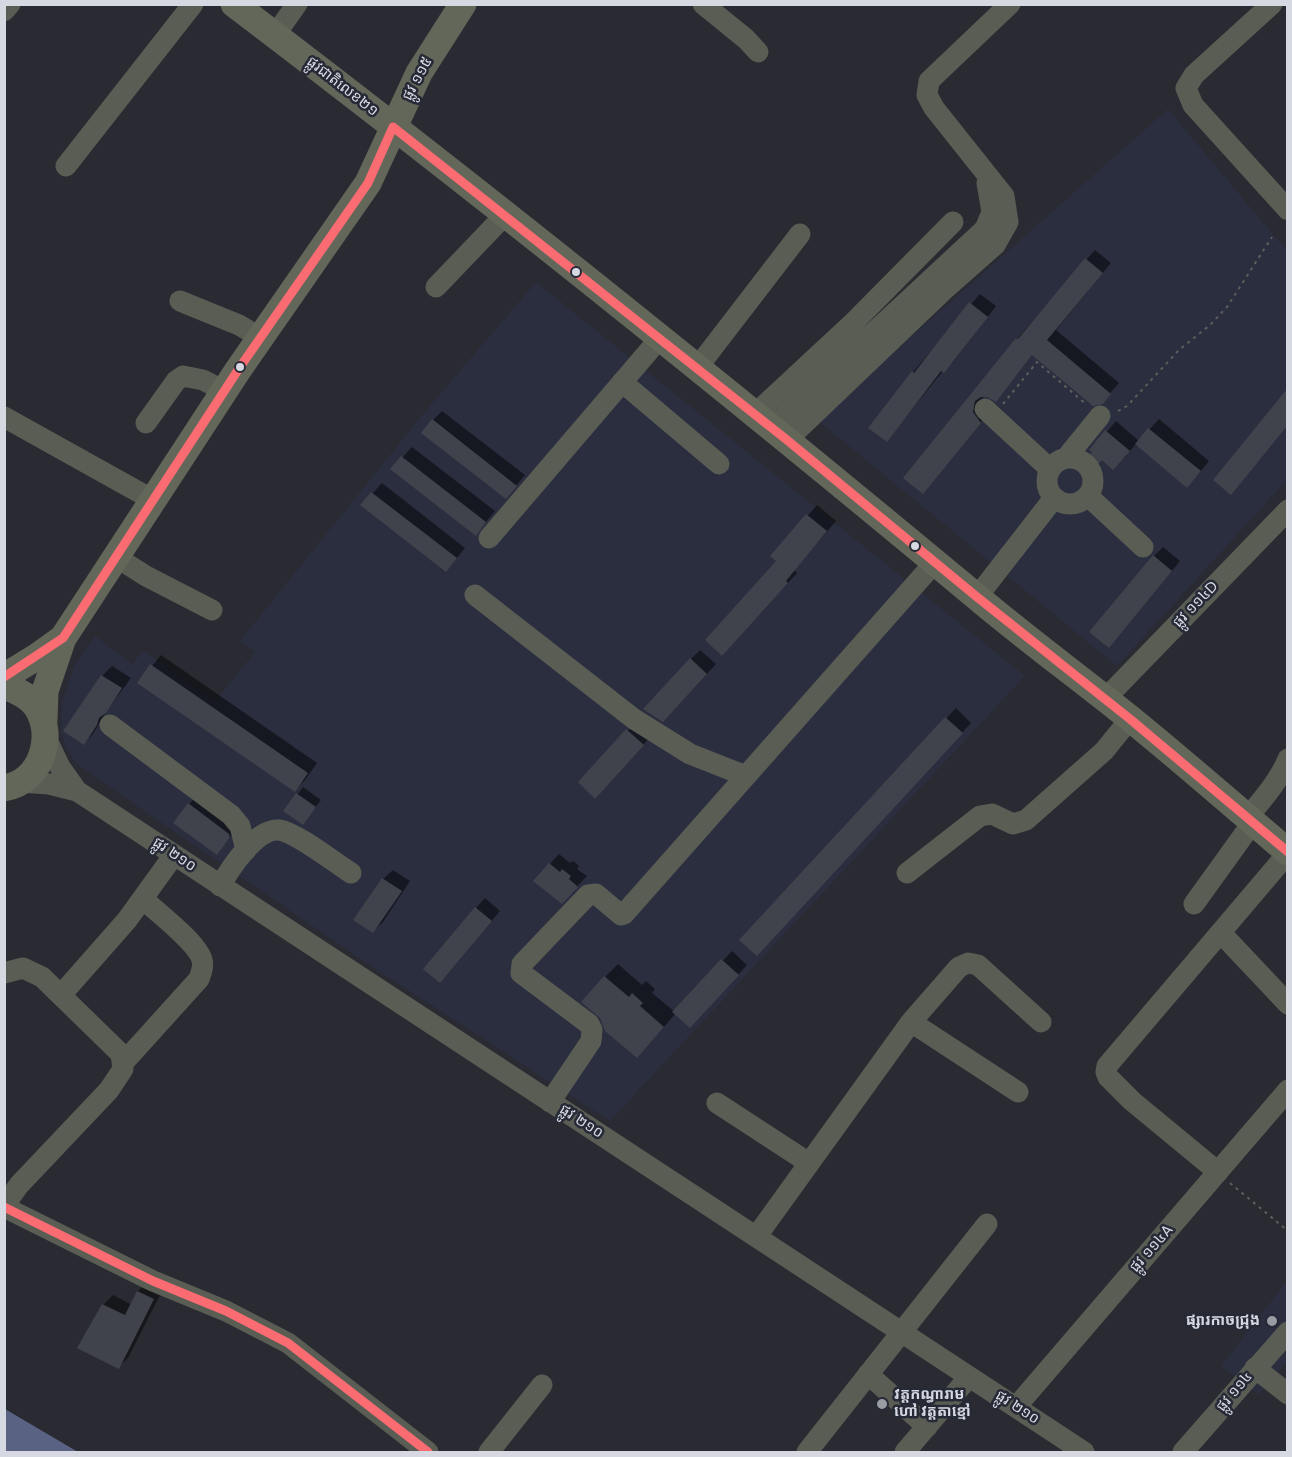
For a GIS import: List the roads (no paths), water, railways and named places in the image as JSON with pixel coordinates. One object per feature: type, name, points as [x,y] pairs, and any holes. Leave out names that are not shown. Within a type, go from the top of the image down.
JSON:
[{"type":"main road","name":"ផ្លូវជាតិលេខ២១","points":[[234,4],[505,215],[771,427],[977,597],[1130,719],[1287,853]]},
{"type":"main road","name":"ផ្លូវ ១១៥","points":[[9,787],[34,771],[43,755],[45,691],[63,638],[224,391],[368,183],[419,74],[463,4]]},
{"type":"main road","name":"ផ្លូវ ១១៥","points":[[4,676],[38,657],[63,638]]},
{"type":"main road","points":[[4,686],[21,692],[35,704],[45,729]]},
{"type":"street","points":[[4,11],[10,4]]},
{"type":"street","points":[[66,166],[193,4]]},
{"type":"street","points":[[275,35],[297,4]]},
{"type":"street","points":[[703,4],[746,39],[758,52]]},
{"type":"street","points":[[771,427],[944,290],[995,245],[1008,222],[1004,196],[934,108],[927,95],[928,81],[1010,4]]},
{"type":"street","points":[[1272,4],[1194,75],[1186,88],[1193,105],[1287,210]]},
{"type":"street","points":[[436,287],[505,215]]},
{"type":"street","points":[[771,427],[854,322],[953,222]]},
{"type":"street","points":[[697,368],[800,234]]},
{"type":"street","points":[[180,301],[239,325],[261,338]]},
{"type":"street","points":[[489,538],[660,338]]},
{"type":"street","points":[[146,423],[176,381],[183,376],[204,380],[224,391]]},
{"type":"street","points":[[622,382],[719,464]]},
{"type":"street","points":[[989,412],[1058,463]]},
{"type":"street","points":[[1058,463],[1076,458],[1084,462],[1091,470],[1094,479],[1093,488],[1080,502],[1071,505],[1054,498],[1048,489],[1047,479],[1058,463],[1100,416]]},
{"type":"street","points":[[4,417],[153,500]]},
{"type":"street","points":[[1088,496],[1143,547]]},
{"type":"street","points":[[977,597],[1054,498]]},
{"type":"street","name":"ផ្លូវ ១១៤D","points":[[1104,700],[1287,510]]},
{"type":"street","points":[[116,557],[146,576],[212,610]]},
{"type":"street","points":[[550,1102],[591,1041],[592,1030],[589,1024],[521,973],[522,964],[588,895],[596,894],[621,915],[624,914],[936,561]]},
{"type":"street","points":[[475,595],[634,719],[690,754],[746,776]]},
{"type":"street","points":[[907,873],[980,816],[992,814],[1013,824],[1026,820],[1104,751],[1130,719]]},
{"type":"street","points":[[110,725],[231,815],[240,826],[246,850]]},
{"type":"street","name":"ផ្លូវ ២១០","points":[[45,729],[60,768],[77,791]]},
{"type":"street","points":[[1194,904],[1284,769],[1287,759]]},
{"type":"street","name":"ផ្លូវ ២១០","points":[[9,787],[49,784],[77,791],[1084,1452]]},
{"type":"street","points":[[220,886],[230,868],[246,850],[264,834],[278,830],[294,836],[351,873]]},
{"type":"street","points":[[1218,1172],[1132,1101],[1108,1077],[1107,1066],[1287,853]]},
{"type":"street","points":[[61,995],[127,920],[174,855]]},
{"type":"street","points":[[124,1062],[199,979],[203,969],[202,959],[188,939],[143,899]]},
{"type":"street","points":[[1221,933],[1287,1004]]},
{"type":"street","points":[[756,1237],[911,1022],[959,967],[968,963],[978,965],[1041,1022]]},
{"type":"street","points":[[4,973],[23,968],[42,977],[121,1054],[124,1062],[123,1069],[109,1090],[19,1185],[4,1207],[153,1281],[226,1311],[288,1343],[428,1452]]},
{"type":"street","points":[[911,1022],[1018,1092]]},
{"type":"street","name":"ផ្លូវ ១១៤A","points":[[1016,1407],[1287,1090]]},
{"type":"street","points":[[717,1103],[808,1163]]},
{"type":"street","points":[[807,1452],[987,1224]]},
{"type":"street","name":"ផ្លូវ ១១៤","points":[[1183,1452],[1287,1332]]},
{"type":"street","points":[[1255,1368],[1287,1394]]},
{"type":"street","points":[[868,1374],[927,1427]]},
{"type":"street","points":[[905,1452],[969,1377]]},
{"type":"street","points":[[489,1452],[542,1385]]},
{"type":"water","points":[[5,1409],[78,1452],[5,1452]]},
{"type":"place","name":"ផ្សារកាចជ្រុង","points":[[1272,1321]]},
{"type":"place","name":"វត្តកណ្ធារាម ហៅ វត្តតាខ្មៅ","points":[[882,1404]]}]
